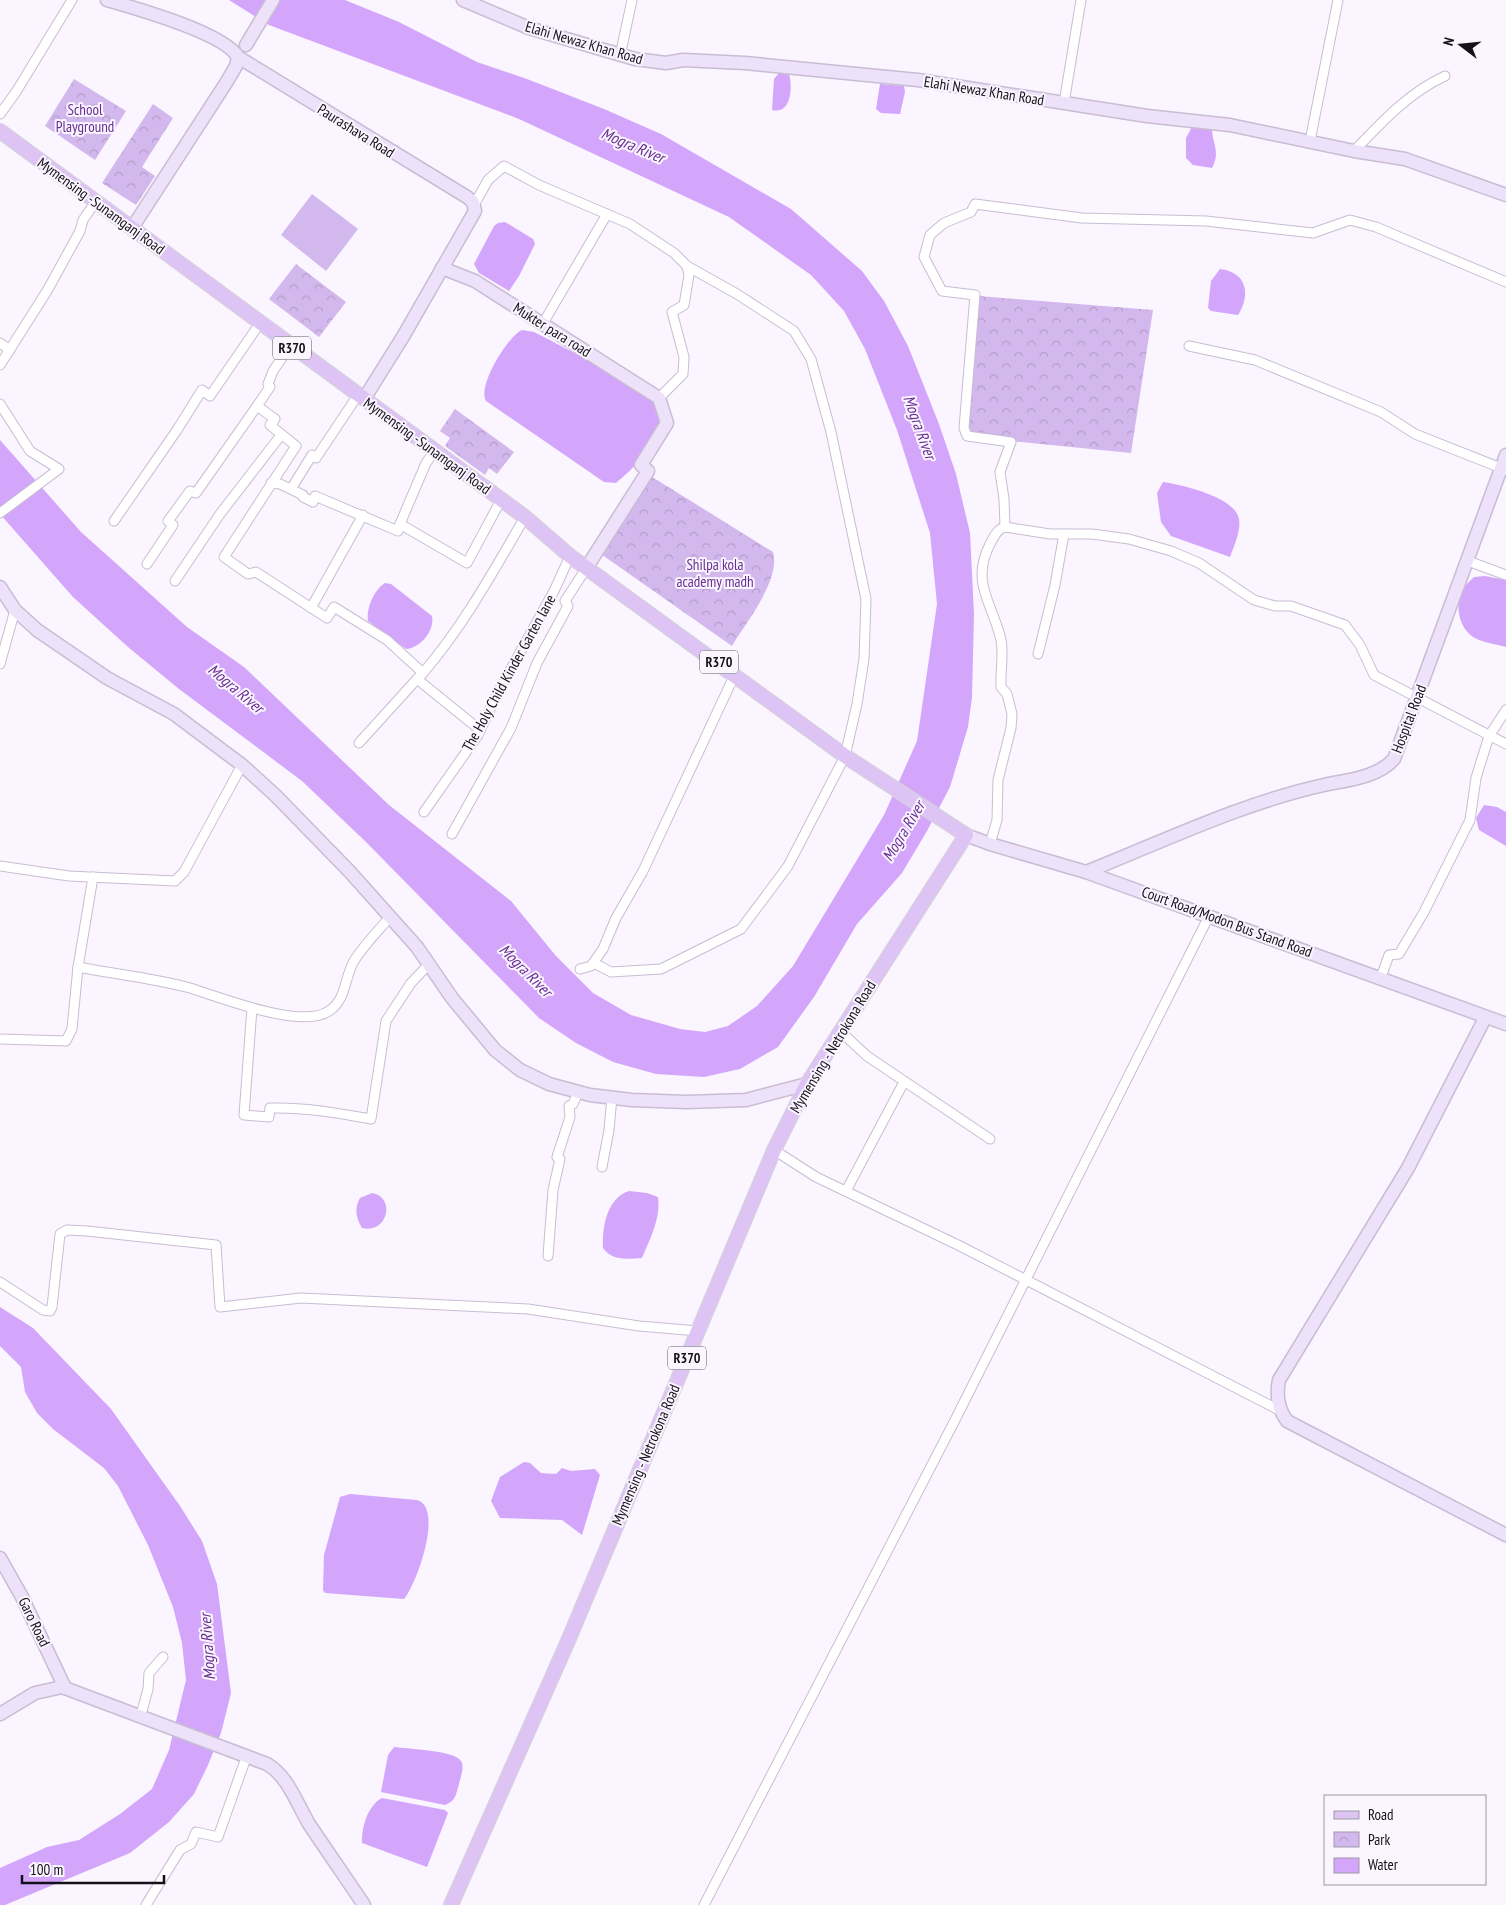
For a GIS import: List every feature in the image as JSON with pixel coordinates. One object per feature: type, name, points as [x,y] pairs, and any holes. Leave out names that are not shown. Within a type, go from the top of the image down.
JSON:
[{"type":"main road","name":"Mymensing -Sunamganj Road","points":[[0,131],[434,452],[525,517],[570,556],[736,674],[849,759]]},
{"type":"main road","name":"R370","points":[[849,759],[966,835]]},
{"type":"main road","name":"Mymensing - Netrokona Road","points":[[451,1905],[568,1641],[774,1150],[807,1084],[966,835]]},
{"type":"street","points":[[0,114],[16,92],[72,0]]},
{"type":"street","name":"Paurashava Road","points":[[107,0],[190,27],[230,49],[238,57],[467,197],[474,204]]},
{"type":"street","points":[[132,228],[226,83],[236,66],[238,57],[273,0]]},
{"type":"street","name":"Elahi Newaz Khan Road","points":[[463,0],[530,28],[620,56],[652,62],[666,63],[683,60],[793,67],[918,80],[1147,116],[1230,125],[1354,151],[1405,159],[1506,195]]},
{"type":"street","points":[[620,56],[632,0]]},
{"type":"street","points":[[1064,103],[1081,0]]},
{"type":"street","points":[[1310,141],[1338,0]]},
{"type":"street","points":[[1354,151],[1407,98],[1424,86],[1445,76]]},
{"type":"street","points":[[291,490],[312,455],[316,458],[361,397],[442,268],[475,210],[474,204],[488,180],[504,166],[539,185],[630,224],[674,253],[686,266],[737,294],[794,331],[811,359],[831,432],[866,599],[864,660],[849,759],[788,866],[741,929],[661,969],[610,972],[594,963]]},
{"type":"street","points":[[0,366],[47,291],[96,201]]},
{"type":"street","points":[[1005,527],[1004,499],[1000,472],[1011,442],[967,436],[964,428],[975,295],[942,291],[924,258],[930,235],[944,223],[971,212],[975,204],[1082,218],[1206,221],[1313,233],[1350,220],[1376,227],[1506,282]]},
{"type":"street","points":[[542,326],[607,214]]},
{"type":"street","points":[[452,834],[511,728],[537,663],[568,606],[566,601],[648,471],[641,465],[667,423],[659,398],[683,374],[684,357],[672,312],[684,305],[689,275],[686,266]]},
{"type":"street","name":"Mukter para road","points":[[442,268],[475,281],[542,326],[659,398]]},
{"type":"street","points":[[114,521],[177,430],[202,390],[210,396],[260,323]]},
{"type":"street","points":[[0,343],[10,350]]},
{"type":"street","points":[[147,564],[173,526],[168,521],[190,490],[196,493],[257,406],[270,387],[268,384],[273,371],[290,346]]},
{"type":"street","points":[[1189,346],[1255,360],[1381,412],[1415,434],[1503,469]]},
{"type":"street","points":[[0,404],[30,451],[59,469],[0,513]]},
{"type":"street","points":[[257,406],[275,419],[270,425],[296,446],[224,557],[248,574],[256,572],[326,618],[334,607],[387,640],[420,676],[480,730]]},
{"type":"street","points":[[175,581],[220,514],[281,435]]},
{"type":"street","points":[[271,483],[291,490],[313,502],[315,496],[398,530],[426,463],[434,452]]},
{"type":"street","name":"Hospital Road","points":[[1086,872],[1288,793],[1380,771],[1394,759],[1503,469],[1506,454]]},
{"type":"street","points":[[400,524],[467,563],[501,500]]},
{"type":"street","points":[[310,608],[363,516]]},
{"type":"street","points":[[359,743],[443,650],[476,603],[525,517]]},
{"type":"street","points":[[990,844],[997,820],[998,780],[1011,728],[1012,714],[1007,694],[1001,687],[1001,640],[991,614],[981,570],[983,558],[992,540],[997,532],[1005,527],[1050,534],[1092,534],[1129,539],[1171,551],[1200,563],[1254,600],[1275,606],[1291,606],[1345,625],[1356,638],[1374,675],[1418,696],[1506,744]]},
{"type":"street","points":[[1038,654],[1055,585],[1064,534]]},
{"type":"street","name":"The Holy Child Kinder Garten lane","points":[[424,812],[480,730],[497,694],[550,598],[570,556]]},
{"type":"street","points":[[1468,561],[1506,575]]},
{"type":"street","points":[[0,588],[15,610],[60,647],[107,678],[174,714],[242,765],[283,803],[390,917],[429,964],[452,998],[496,1050],[520,1070],[549,1084],[578,1092],[612,1097],[686,1102],[746,1100],[807,1084]]},
{"type":"street","points":[[0,664],[15,610]]},
{"type":"street","points":[[580,968],[594,963],[635,881],[643,871],[736,674]]},
{"type":"street","points":[[1381,977],[1389,955],[1399,954],[1424,912],[1470,820],[1476,778],[1489,736],[1506,710]]},
{"type":"street","points":[[0,866],[93,877],[175,881],[184,872],[242,765]]},
{"type":"street","name":"Court Road/Modon Bus Stand Road","points":[[966,835],[990,844],[1086,872],[1381,977],[1485,1018],[1506,1024]]},
{"type":"street","points":[[0,1039],[66,1041],[72,1029],[78,967],[93,877]]},
{"type":"street","points":[[704,1905],[1025,1281],[1209,916]]},
{"type":"street","points":[[78,967],[190,988],[209,996],[252,1008],[307,1018],[329,1012],[343,995],[353,962],[390,917]]},
{"type":"street","points":[[252,1008],[244,1115],[269,1118],[270,1108],[285,1108],[316,1109],[371,1119],[386,1021],[411,983],[429,964]]},
{"type":"street","points":[[1485,1018],[1408,1168],[1279,1380],[1278,1395],[1281,1411],[1286,1421],[1506,1535]]},
{"type":"street","points":[[841,1032],[867,1056],[990,1138]]},
{"type":"street","points":[[846,1192],[904,1082]]},
{"type":"street","points":[[548,1256],[553,1190],[560,1159],[557,1157],[570,1117],[569,1106],[573,1104],[578,1092]]},
{"type":"street","points":[[602,1167],[609,1130],[612,1097]]},
{"type":"street","points":[[774,1150],[816,1177],[960,1246],[1281,1411]]},
{"type":"street","points":[[0,1282],[43,1310],[50,1311],[52,1308],[60,1234],[67,1230],[87,1231],[216,1245],[220,1306],[301,1298],[507,1308],[639,1326],[698,1331]]},
{"type":"street","name":"Garo Road","points":[[0,1558],[22,1597],[65,1688]]},
{"type":"street","points":[[144,1716],[149,1673],[163,1657]]},
{"type":"street","points":[[0,1714],[35,1693],[56,1687],[65,1688],[232,1749],[275,1769],[283,1778],[309,1824],[364,1905]]},
{"type":"street","points":[[146,1905],[180,1850],[191,1844],[196,1832],[218,1837],[247,1756]]},
{"type":"green space","name":"School Playground","points":[[74,79],[126,111],[95,160],[45,126]]},
{"type":"green space","points":[[153,104],[173,118],[142,167],[155,176],[136,205],[102,183]]},
{"type":"green space","points":[[312,194],[358,229],[326,271],[281,235]]},
{"type":"green space","points":[[296,264],[346,302],[319,337],[269,299]]},
{"type":"green space","points":[[979,296],[1153,310],[1131,453],[981,438],[968,433]]},
{"type":"green space","points":[[455,409],[514,452],[497,474],[489,468],[485,475],[445,446],[450,438],[440,431]]},
{"type":"green space","name":"Shilpa kola academy madh","points":[[649,475],[773,552],[772,575],[767,588],[732,646],[598,552]]},
{"type":"water","name":"Mogra River","points":[[229,0],[345,0],[399,22],[477,62],[604,109],[661,134],[791,209],[862,271],[884,301],[908,346],[939,424],[956,474],[970,533],[974,614],[972,697],[968,727],[950,787],[902,873],[857,924],[814,997],[778,1047],[740,1069],[704,1077],[656,1074],[613,1062],[576,1043],[539,1018],[366,842],[302,781],[179,689],[128,647],[73,597],[0,514],[0,440],[81,532],[187,627],[244,667],[389,805],[511,901],[556,956],[593,993],[631,1015],[680,1029],[705,1032],[728,1026],[757,1006],[793,966],[884,815],[917,741],[937,604],[930,533],[897,430],[865,349],[844,311],[811,275],[729,217],[519,119],[269,25]]},
{"type":"water","points":[[785,72],[789,74],[790,79],[789,99],[783,108],[772,110],[774,79],[779,73]]},
{"type":"water","points":[[880,84],[904,86],[905,92],[900,114],[881,113],[876,109]]},
{"type":"water","points":[[1193,125],[1212,129],[1216,157],[1212,168],[1193,165],[1186,158],[1186,138]]},
{"type":"water","points":[[505,222],[533,239],[535,244],[509,291],[479,273],[474,264],[494,226]]},
{"type":"water","points":[[1220,269],[1236,275],[1244,286],[1244,300],[1238,315],[1211,311],[1208,308],[1211,281]]},
{"type":"water","points":[[522,330],[534,332],[607,370],[639,389],[657,404],[661,414],[661,425],[656,437],[641,459],[616,483],[604,482],[486,401],[484,394],[486,384],[495,362],[509,342]]},
{"type":"water","points":[[1163,482],[1207,493],[1228,504],[1235,511],[1239,519],[1239,528],[1230,557],[1171,536],[1161,522],[1157,493]]},
{"type":"water","points":[[1485,576],[1506,580],[1506,647],[1475,638],[1465,629],[1462,623],[1459,610],[1460,596],[1464,588],[1474,577]]},
{"type":"water","points":[[385,583],[391,584],[432,616],[429,633],[416,646],[406,649],[368,621],[368,611],[372,600],[377,590]]},
{"type":"water","points":[[1484,805],[1497,807],[1506,812],[1506,846],[1479,830],[1476,818]]},
{"type":"water","points":[[629,1191],[647,1193],[658,1197],[659,1205],[656,1221],[642,1258],[626,1259],[616,1257],[603,1248],[607,1214],[616,1200]]},
{"type":"water","points":[[372,1193],[380,1196],[384,1201],[386,1214],[378,1226],[362,1228],[356,1209],[360,1198]]},
{"type":"water","name":"Mogra River","points":[[0,1307],[33,1328],[111,1409],[180,1506],[202,1541],[217,1584],[231,1693],[221,1733],[208,1765],[194,1794],[169,1822],[130,1853],[5,1905],[0,1905],[0,1868],[47,1847],[79,1840],[120,1814],[152,1789],[169,1750],[186,1680],[182,1643],[173,1607],[148,1545],[118,1486],[104,1468],[53,1429],[37,1413],[25,1392],[21,1367],[0,1346]]},
{"type":"water","points":[[524,1462],[530,1463],[541,1473],[556,1474],[562,1468],[571,1471],[595,1469],[600,1475],[582,1535],[562,1520],[500,1518],[491,1501],[500,1477]]},
{"type":"water","points":[[350,1494],[417,1500],[425,1506],[428,1517],[426,1547],[415,1578],[404,1599],[325,1593],[323,1590],[324,1555],[340,1497]]},
{"type":"water","points":[[394,1747],[440,1752],[457,1757],[463,1766],[453,1799],[445,1805],[381,1792],[388,1755]]},
{"type":"water","points":[[382,1798],[445,1810],[448,1813],[427,1867],[362,1843],[363,1831],[369,1811]]}]
